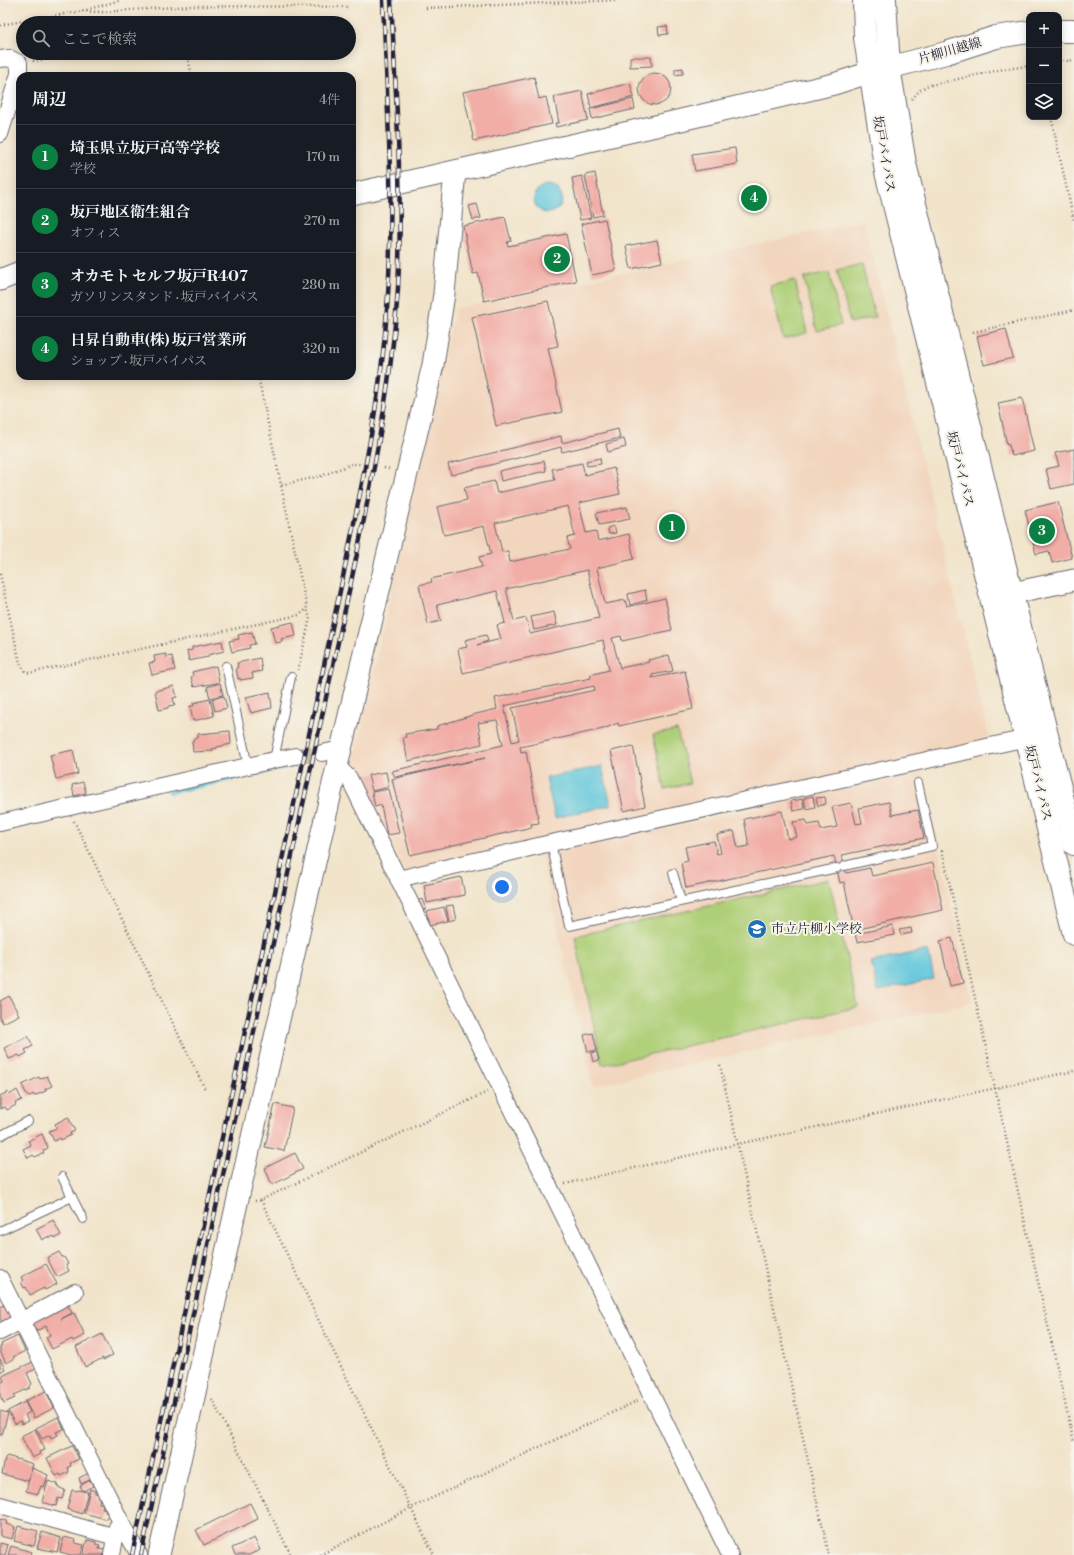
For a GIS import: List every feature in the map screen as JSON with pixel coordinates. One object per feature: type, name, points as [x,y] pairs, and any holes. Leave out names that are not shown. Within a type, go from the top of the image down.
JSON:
[{"type":"main road","name":"坂戸バイパス","points":[[864,0],[865,38],[880,70],[905,164],[1074,844]]},
{"type":"main road","name":"坂戸バイパス","points":[[885,0],[886,34],[880,70],[886,172],[1027,738],[1074,934]]},
{"type":"main road","points":[[1062,31],[1074,32]]},
{"type":"main road","name":"片柳川越線","points":[[880,70],[996,38],[1026,33]]},
{"type":"street","points":[[0,59],[9,58],[19,69],[18,72]]},
{"type":"street","points":[[356,193],[646,128],[820,87],[880,70]]},
{"type":"street","points":[[0,134],[16,79]]},
{"type":"street","points":[[159,1555],[333,756],[433,365],[444,294],[455,171]]},
{"type":"street","points":[[0,280],[16,274]]},
{"type":"street","points":[[1012,593],[1074,580]]},
{"type":"street","points":[[398,879],[551,843],[1027,738]]},
{"type":"street","points":[[0,823],[296,756]]},
{"type":"street","points":[[333,756],[349,778],[730,1555]]},
{"type":"street","points":[[0,1278],[119,1518],[139,1555]]},
{"type":"street","points":[[0,1332],[75,1292]]},
{"type":"street","points":[[0,1505],[116,1537]]},
{"type":"street","points":[[112,1555],[119,1518]]},
{"type":"lane","points":[[226,666],[248,766]]},
{"type":"lane","points":[[274,760],[291,677]]},
{"type":"lane","points":[[551,843],[569,926],[932,846],[918,783]]},
{"type":"lane","points":[[673,873],[681,901]]},
{"type":"lane","points":[[0,1136],[28,1121]]},
{"type":"lane","points":[[62,1177],[83,1219]]},
{"type":"lane","points":[[0,1231],[72,1197]]},
{"type":"path","points":[[53,16],[82,11],[121,0]]},
{"type":"path","points":[[426,8],[618,0]]},
{"type":"path","points":[[82,11],[102,12],[189,6],[350,7]]},
{"type":"path","points":[[0,25],[16,22]]},
{"type":"path","points":[[19,69],[62,60]]},
{"type":"path","points":[[189,60],[191,72]]},
{"type":"path","points":[[1062,62],[1074,60]]},
{"type":"path","points":[[910,102],[919,91],[926,86],[1004,69],[1026,66]]},
{"type":"path","points":[[1052,120],[1074,221]]},
{"type":"path","points":[[973,332],[1074,310]]},
{"type":"path","points":[[259,380],[310,618],[300,667],[297,674],[291,677]]},
{"type":"path","points":[[281,485],[321,476],[352,464],[360,464]]},
{"type":"path","points":[[0,574],[20,663],[24,671],[29,674],[299,615],[307,609]]},
{"type":"path","points":[[68,808],[206,1089]]},
{"type":"path","points":[[942,847],[1074,1443]]},
{"type":"path","points":[[720,1065],[829,1555]]},
{"type":"path","points":[[550,1187],[738,1144],[1074,1072]]},
{"type":"path","points":[[237,1202],[261,1200],[500,1086]]},
{"type":"path","points":[[261,1200],[434,1555]]},
{"type":"path","points":[[196,1385],[210,1394],[292,1555]]},
{"type":"path","points":[[320,1555],[411,1508],[652,1394]]},
{"type":"shaded area","points":[[864,221],[991,746],[404,871],[352,766],[455,309]]},
{"type":"shaded area","name":"市立片柳小学校","points":[[922,772],[972,1002],[593,1086],[541,856]]},
{"type":"green space","points":[[862,264],[875,317],[850,323],[837,270]]},
{"type":"green space","points":[[829,272],[841,325],[817,331],[804,278]]},
{"type":"green space","points":[[795,280],[807,333],[783,339],[770,286]]},
{"type":"green space","points":[[677,730],[690,783],[665,789],[653,735]]},
{"type":"green space","points":[[829,879],[858,1007],[602,1065],[575,936]]},
{"type":"water","points":[[548,185],[558,189],[562,199],[558,209],[548,213],[538,209],[534,199],[538,189]]},
{"type":"water","points":[[602,766],[611,805],[555,818],[546,778]]},
{"type":"water","points":[[928,950],[934,979],[878,991],[871,962]]},
{"type":"building","points":[[667,26],[668,34],[659,35],[658,27]]},
{"type":"building","points":[[630,57],[651,57],[652,66],[630,67]]},
{"type":"building","points":[[683,68],[683,74],[675,75],[675,69]]},
{"type":"building","points":[[652,73],[658,73],[667,77],[671,89],[667,101],[658,105],[652,105],[643,101],[639,92],[639,86],[643,77]]},
{"type":"building","points":[[534,77],[539,99],[546,97],[552,124],[474,141],[463,92]]},
{"type":"building","points":[[630,83],[634,97],[591,108],[588,94]]},
{"type":"building","points":[[582,91],[588,120],[556,127],[555,123],[559,123],[554,97]]},
{"type":"building","points":[[633,99],[635,109],[592,119],[590,109]]},
{"type":"building","points":[[735,148],[737,164],[695,171],[692,154]]},
{"type":"building","points":[[595,173],[603,215],[593,217],[585,175]]},
{"type":"building","points":[[582,176],[591,218],[580,220],[572,178]]},
{"type":"building","points":[[477,204],[481,218],[473,220],[469,206]]},
{"type":"building","points":[[505,217],[511,241],[507,242],[508,246],[566,234],[576,281],[484,301],[478,273],[473,274],[463,226]]},
{"type":"building","points":[[605,219],[616,270],[592,275],[581,224]]},
{"type":"building","points":[[657,240],[662,262],[631,269],[626,246]]},
{"type":"building","points":[[548,301],[558,346],[548,348],[562,412],[496,426],[472,317]]},
{"type":"building","points":[[1006,329],[1013,358],[984,365],[977,336]]},
{"type":"building","points":[[1022,398],[1034,451],[1012,456],[1009,445],[1007,445],[998,403]]},
{"type":"building","points":[[618,429],[620,438],[562,452],[561,447],[451,475],[448,464],[561,436],[562,443]]},
{"type":"building","points":[[624,439],[626,447],[608,452],[606,444]]},
{"type":"building","points":[[1074,449],[1074,484],[1051,489],[1046,469],[1059,466],[1055,453]]},
{"type":"building","points":[[600,458],[601,464],[587,466],[586,461]]},
{"type":"building","points":[[544,461],[546,471],[501,481],[499,471]]},
{"type":"building","points":[[582,463],[585,475],[614,468],[620,494],[579,503],[586,533],[596,531],[598,541],[629,534],[634,559],[597,568],[605,604],[625,600],[627,607],[665,598],[672,630],[622,641],[621,636],[612,638],[620,668],[649,662],[648,660],[669,655],[673,671],[652,675],[652,678],[685,671],[693,709],[619,726],[618,723],[603,729],[520,747],[521,752],[526,751],[539,823],[531,824],[532,827],[410,855],[392,779],[485,758],[395,777],[392,771],[503,745],[497,720],[478,723],[482,744],[408,761],[403,738],[406,737],[405,734],[437,729],[437,726],[497,709],[495,698],[591,678],[590,675],[609,670],[603,640],[463,673],[458,649],[467,647],[465,640],[486,635],[488,641],[477,645],[501,639],[497,625],[505,623],[497,591],[437,605],[441,621],[428,624],[419,585],[432,582],[431,579],[482,567],[479,557],[491,554],[484,526],[444,535],[437,507],[467,500],[464,488],[494,481],[497,493],[555,480],[552,469]],"holes":[[[568,506],[575,536],[567,538],[570,549],[510,562],[508,551],[502,552],[495,523]],[[587,570],[599,618],[530,634],[526,618],[514,621],[506,589]],[[594,686],[595,690],[512,708],[519,740],[512,742],[504,706]]]},
{"type":"building","points":[[1058,502],[1072,558],[1052,563],[1049,551],[1036,554],[1025,510]]},
{"type":"building","points":[[627,507],[630,519],[599,525],[596,513]]},
{"type":"building","points":[[614,526],[616,533],[609,534],[607,528]]},
{"type":"building","points":[[645,590],[647,600],[630,605],[628,594]]},
{"type":"building","points":[[554,612],[557,625],[534,630],[531,617]]},
{"type":"building","points":[[293,622],[296,636],[281,639],[282,642],[275,643],[271,627]]},
{"type":"building","points":[[252,632],[255,644],[249,645],[250,648],[232,652],[229,641],[239,639],[238,635]]},
{"type":"building","points":[[222,641],[224,651],[208,655],[208,657],[189,661],[187,651],[192,650],[192,647]]},
{"type":"building","points":[[166,654],[166,657],[172,656],[175,670],[152,675],[149,663],[155,662],[154,656]]},
{"type":"building","points":[[260,658],[262,671],[252,673],[253,678],[238,679],[236,668],[238,667],[237,663]]},
{"type":"building","points":[[216,666],[219,681],[217,683],[194,687],[191,677],[193,676],[192,672]]},
{"type":"building","points":[[220,683],[223,695],[210,698],[207,687]]},
{"type":"building","points":[[174,686],[177,697],[173,698],[175,705],[159,710],[155,691]]},
{"type":"building","points":[[270,692],[272,708],[251,713],[246,697]]},
{"type":"building","points":[[224,696],[227,708],[215,711],[212,699]]},
{"type":"building","points":[[210,699],[214,716],[193,721],[190,706],[194,706],[193,703]]},
{"type":"building","points":[[230,731],[231,744],[217,747],[212,749],[213,751],[193,752],[192,741],[194,738],[198,738],[198,734]]},
{"type":"building","points":[[633,746],[645,806],[624,811],[611,751]]},
{"type":"building","points":[[73,750],[78,774],[56,779],[50,755]]},
{"type":"building","points":[[386,772],[389,787],[372,791],[368,775]]},
{"type":"building","points":[[83,782],[86,793],[74,796],[72,785]]},
{"type":"building","points":[[389,789],[399,833],[387,835],[381,805],[375,807],[372,792]]},
{"type":"building","points":[[813,796],[815,807],[806,809],[804,798]]},
{"type":"building","points":[[825,797],[826,804],[818,806],[816,798]]},
{"type":"building","points":[[803,799],[804,809],[793,811],[791,801]]},
{"type":"building","points":[[889,802],[892,815],[918,810],[924,838],[842,855],[846,873],[870,868],[872,876],[933,863],[943,910],[854,930],[844,882],[840,883],[834,856],[686,888],[681,863],[688,861],[685,847],[714,841],[717,854],[721,853],[717,835],[734,831],[738,848],[749,846],[744,819],[782,811],[788,839],[797,837],[793,822],[806,820],[808,825],[819,823],[821,830],[837,827],[832,807],[851,803],[856,824],[862,823],[859,808]]},
{"type":"building","points":[[461,877],[465,895],[427,903],[424,885]]},
{"type":"building","points":[[422,899],[426,909],[421,911],[417,901]]},
{"type":"building","points":[[453,905],[456,919],[449,921],[446,906]]},
{"type":"building","points":[[444,907],[448,921],[430,925],[427,911]]},
{"type":"building","points":[[893,926],[895,935],[857,942],[855,934]]},
{"type":"building","points":[[911,928],[912,933],[901,935],[899,930]]},
{"type":"building","points":[[952,938],[963,983],[950,986],[940,941]]},
{"type":"building","points":[[9,996],[19,1015],[3,1023],[0,1018],[0,1001]]},
{"type":"building","points":[[593,1033],[597,1050],[588,1052],[584,1035]]},
{"type":"building","points":[[28,1036],[33,1046],[25,1050],[27,1053],[20,1057],[19,1055],[9,1059],[4,1048]]},
{"type":"building","points":[[597,1052],[599,1060],[593,1062],[591,1053]]},
{"type":"building","points":[[47,1076],[52,1086],[45,1089],[46,1091],[34,1096],[33,1094],[28,1097],[22,1085],[39,1077],[40,1079]]},
{"type":"building","points":[[17,1090],[22,1100],[15,1103],[16,1105],[7,1110],[5,1107],[0,1109],[0,1096],[8,1092],[9,1095]]},
{"type":"building","points":[[275,1104],[293,1108],[284,1151],[265,1147]]},
{"type":"building","points":[[68,1117],[75,1131],[70,1133],[71,1135],[61,1140],[60,1138],[54,1141],[49,1131],[57,1128],[55,1124]]},
{"type":"building","points":[[42,1134],[48,1148],[43,1151],[44,1153],[35,1157],[33,1155],[28,1158],[23,1149],[31,1145],[28,1141]]},
{"type":"building","points":[[295,1153],[303,1169],[272,1185],[265,1168]]},
{"type":"building","points":[[53,1220],[61,1235],[55,1238],[54,1236],[50,1238],[49,1236],[42,1240],[36,1229]]},
{"type":"building","points":[[59,1252],[68,1264],[66,1265],[69,1271],[57,1277],[47,1258]]},
{"type":"building","points":[[46,1264],[57,1284],[45,1290],[44,1288],[30,1295],[26,1287],[24,1288],[21,1282],[23,1281],[21,1277]]},
{"type":"building","points":[[67,1303],[72,1313],[61,1319],[74,1313],[85,1335],[73,1341],[72,1339],[52,1349],[46,1337],[50,1335],[46,1326],[36,1331],[32,1324],[34,1321]]},
{"type":"building","points":[[7,1304],[13,1316],[2,1322],[0,1318],[0,1307]]},
{"type":"building","points":[[102,1334],[113,1355],[85,1367],[76,1347]]},
{"type":"building","points":[[18,1336],[25,1351],[13,1357],[14,1359],[6,1363],[0,1351],[0,1347],[2,1346],[1,1344]]},
{"type":"building","points":[[0,1359],[5,1369],[0,1372]]},
{"type":"building","points":[[35,1361],[38,1368],[27,1373],[32,1384],[30,1388],[14,1395],[15,1398],[4,1403],[0,1396],[0,1383],[4,1381],[2,1376]]},
{"type":"building","points":[[46,1391],[54,1408],[34,1418],[25,1401]]},
{"type":"building","points":[[25,1402],[30,1412],[25,1415],[28,1421],[22,1424],[21,1421],[15,1424],[8,1411]]},
{"type":"building","points":[[0,1411],[8,1413],[2,1435],[0,1435]]},
{"type":"building","points":[[58,1417],[64,1429],[56,1432],[58,1435],[51,1438],[50,1435],[42,1439],[36,1428]]},
{"type":"building","points":[[35,1429],[45,1450],[39,1452],[40,1454],[32,1458],[21,1436]]},
{"type":"building","points":[[72,1446],[79,1459],[70,1463],[71,1466],[68,1467],[69,1472],[61,1476],[60,1474],[56,1476],[47,1458]]},
{"type":"building","points":[[7,1456],[33,1464],[28,1481],[2,1474],[5,1458]]},
{"type":"building","points":[[32,1468],[48,1475],[44,1487],[41,1486],[38,1494],[26,1491]]},
{"type":"building","points":[[89,1473],[92,1479],[81,1484],[79,1478]]},
{"type":"building","points":[[90,1480],[93,1486],[83,1491],[80,1486]]},
{"type":"building","points":[[48,1481],[58,1484],[57,1487],[65,1490],[62,1499],[58,1498],[56,1506],[42,1502]]},
{"type":"building","points":[[90,1489],[99,1494],[99,1503],[103,1504],[102,1508],[106,1509],[105,1512],[108,1513],[106,1519],[84,1513]]},
{"type":"building","points":[[72,1490],[88,1492],[82,1514],[67,1509]]},
{"type":"building","points":[[250,1503],[258,1519],[204,1545],[196,1530]]},
{"type":"building","points":[[0,1519],[7,1521],[6,1524],[15,1527],[12,1539],[0,1536]]},
{"type":"building","points":[[18,1526],[38,1531],[34,1546],[14,1541]]},
{"type":"building","points":[[42,1532],[61,1538],[57,1552],[37,1548]]},
{"type":"building","points":[[64,1537],[76,1540],[75,1543],[84,1545],[81,1555],[71,1555],[60,1552]]},
{"type":"building","points":[[254,1538],[260,1550],[249,1555],[235,1555],[232,1548]]},
{"type":"building","points":[[87,1540],[96,1542],[96,1544],[100,1545],[99,1549],[105,1550],[104,1555],[83,1555]]},
{"type":"building","points":[[0,1543],[8,1545],[5,1555],[0,1555]]},
{"type":"building","points":[[11,1546],[32,1552],[31,1555],[8,1555]]},
{"type":"waterway","points":[[170,792],[295,765]]},
{"type":"tunnel","points":[[296,756],[322,753]]},
{"type":"railway","points":[[132,1555],[343,577],[375,410],[387,309],[390,232],[390,154],[383,0]]},
{"type":"railway","points":[[141,1555],[357,554],[382,421],[392,355],[398,288],[400,216],[397,108],[391,0]]},
{"type":"place","name":"日昇自動車(株) 坂戸営業所","points":[[754,198]]},
{"type":"place","name":"坂戸地区衛生組合","points":[[557,259]]},
{"type":"place","name":"埼玉県立坂戸高等学校","points":[[672,527]]},
{"type":"place","name":"オカモト セルフ坂戸R407","points":[[1042,531]]},
{"type":"place","name":"市立片柳小学校","points":[[757,929]]}]
